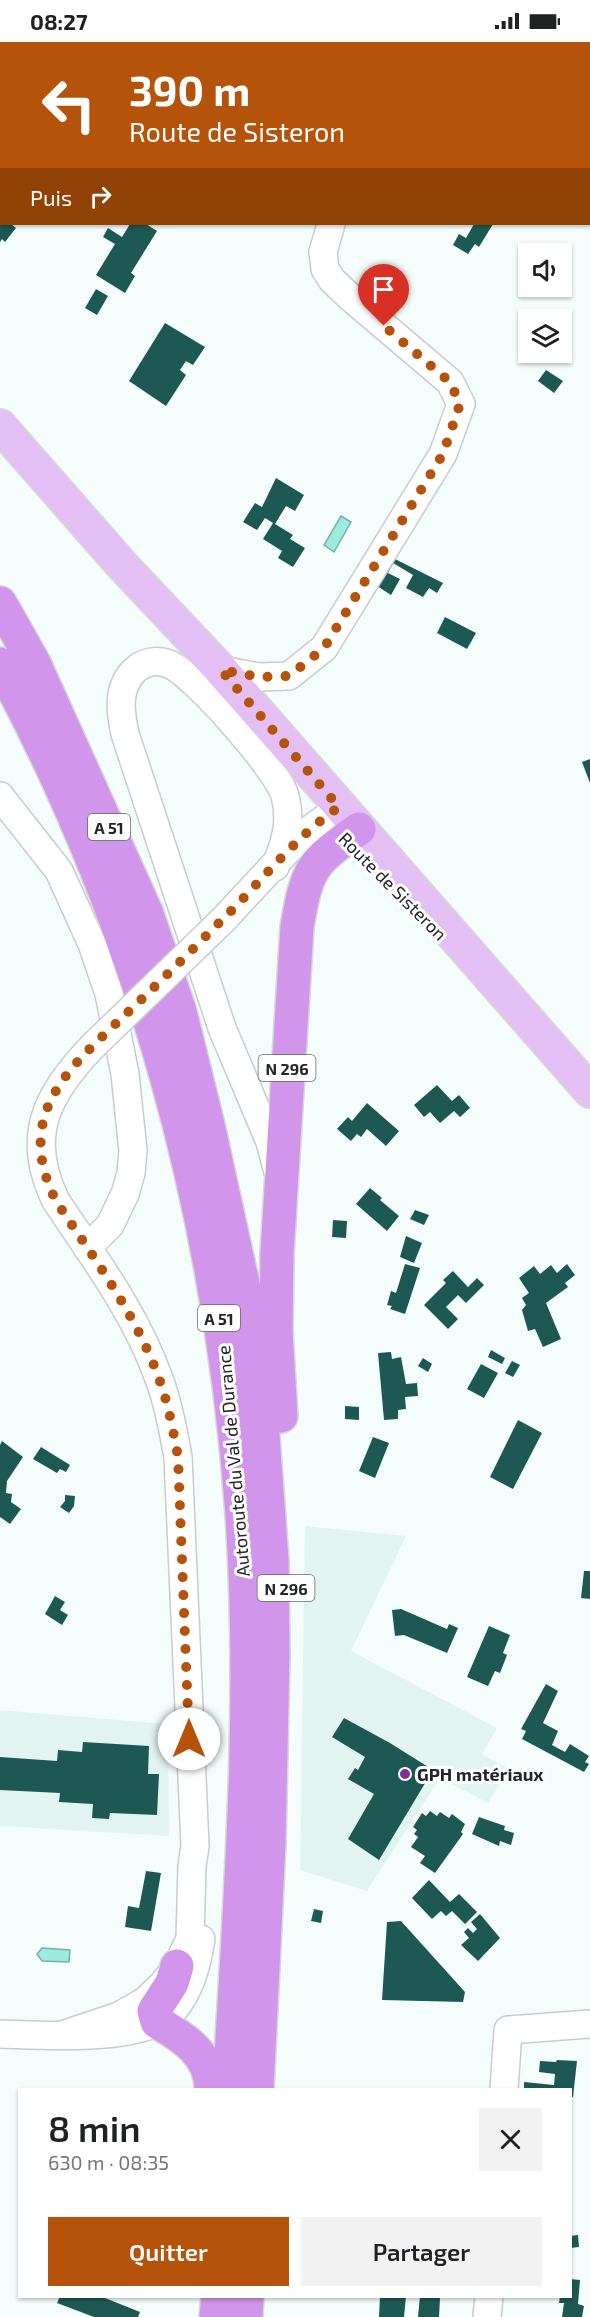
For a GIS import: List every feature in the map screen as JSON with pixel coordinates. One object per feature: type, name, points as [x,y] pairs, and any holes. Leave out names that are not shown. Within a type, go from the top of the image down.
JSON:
[{"type":"highway","name":"Autoroute du Val de Durance","points":[[0,603],[34,663],[147,914],[180,1012],[208,1125],[246,1298],[263,1436],[272,1560],[273,1654],[269,1843]]},
{"type":"highway","name":"Autoroute du Val de Durance","points":[[0,664],[24,708],[82,833],[121,929],[153,1029],[185,1146],[222,1335],[242,1514],[247,1643],[244,1775],[230,2088]]},
{"type":"highway","name":"N 296","points":[[256,2088],[269,1843],[284,1667],[287,1533],[276,1332],[280,1179],[295,951],[305,885],[343,824]]},
{"type":"highway","points":[[177,1966],[172,1983],[154,2012],[157,2022],[195,2048],[206,2063],[212,2088]]},
{"type":"highway","points":[[207,2298],[207,2317]]},
{"type":"highway","points":[[216,2317],[218,2298]]},
{"type":"highway","points":[[246,2317],[247,2298]]},
{"type":"main road","name":"Route de Sisteron","points":[[0,426],[121,564],[221,670],[343,824],[416,911],[490,979],[590,1091]]},
{"type":"main road","name":"Route de Sisteron","points":[[121,564],[210,684],[343,824]]},
{"type":"street","points":[[221,670],[259,677],[289,676],[324,648],[443,454],[460,404],[450,382],[332,280],[325,269],[322,252],[331,225]]},
{"type":"street","points":[[275,867],[285,843],[288,820],[285,796],[277,777],[217,705],[185,675],[169,664],[154,661],[141,665],[127,678],[121,697],[125,734],[222,1028],[270,1142],[280,1179]]},
{"type":"street","points":[[0,796],[59,871],[92,944],[109,994],[125,1074],[133,1151],[131,1173],[125,1194],[110,1225],[87,1248]]},
{"type":"street","points":[[62,2035],[119,2016],[145,2001],[163,1984],[177,1966],[190,1939],[192,1866],[195,1846],[178,1457],[171,1421],[158,1376],[131,1317],[49,1187],[40,1155],[43,1122],[56,1090],[94,1045],[275,867],[343,824]]},
{"type":"street","points":[[0,2034],[101,2036],[157,2022],[171,2013],[194,1974],[201,1940],[200,1865],[195,1846]]},
{"type":"street","points":[[504,2088],[508,2030],[590,2024]]},
{"type":"street","points":[[487,2317],[489,2298]]},
{"type":"shaded area","points":[[341,516],[351,522],[334,552],[324,545]]},
{"type":"shaded area","points":[[305,1526],[406,1536],[351,1651],[497,1728],[482,1754],[509,1769],[488,1803],[440,1778],[367,1891],[300,1870]]},
{"type":"shaded area","points":[[0,1710],[168,1724],[169,1836],[0,1826]]},
{"type":"shaded area","points":[[42,1948],[70,1950],[69,1962],[42,1961],[37,1954]]},
{"type":"building","points":[[0,225],[12,225],[16,228],[5,242],[2,239],[0,242]]},
{"type":"building","points":[[129,225],[148,225],[157,231],[131,273],[135,276],[125,293],[96,275],[115,244],[103,237],[108,228],[122,237]]},
{"type":"building","points":[[473,225],[492,225],[479,247],[475,244],[468,254],[453,245],[459,234],[466,238]]},
{"type":"building","points":[[96,289],[108,296],[97,315],[85,308]]},
{"type":"building","points":[[165,323],[205,347],[193,365],[186,361],[180,370],[186,375],[166,406],[129,381]]},
{"type":"building","points":[[546,370],[563,381],[554,393],[538,381]]},
{"type":"building","points":[[276,478],[304,495],[295,511],[286,506],[275,524],[293,535],[290,539],[305,548],[293,567],[278,558],[282,551],[263,539],[273,523],[265,518],[257,530],[243,522],[255,503],[262,507]]},
{"type":"building","points":[[384,559],[393,564],[388,573],[400,579],[391,595],[371,582]]},
{"type":"building","points":[[395,559],[443,583],[437,593],[429,588],[423,597],[406,588],[413,575],[393,563]]},
{"type":"building","points":[[445,617],[476,633],[467,649],[437,633]]},
{"type":"building","points":[[590,759],[590,783],[582,762]]},
{"type":"building","points":[[437,1085],[452,1101],[459,1095],[470,1108],[460,1117],[454,1111],[440,1123],[430,1112],[424,1117],[414,1105]]},
{"type":"building","points":[[367,1103],[399,1131],[386,1146],[367,1129],[361,1137],[357,1134],[351,1141],[337,1129],[348,1117],[352,1121]]},
{"type":"building","points":[[370,1188],[399,1216],[387,1231],[356,1204]]},
{"type":"building","points":[[415,1210],[429,1215],[424,1225],[410,1219]]},
{"type":"building","points":[[333,1220],[347,1221],[346,1238],[332,1237]]},
{"type":"building","points":[[406,1236],[422,1243],[414,1263],[400,1257]]},
{"type":"building","points":[[405,1264],[420,1268],[405,1314],[390,1309],[392,1306],[387,1305],[391,1291],[396,1293]]},
{"type":"building","points":[[567,1264],[575,1275],[565,1283],[568,1287],[546,1303],[561,1339],[543,1347],[535,1329],[528,1331],[522,1310],[526,1305],[522,1298],[529,1293],[519,1278],[534,1266],[540,1274],[551,1265],[557,1273]]},
{"type":"building","points":[[453,1271],[468,1287],[477,1278],[484,1285],[466,1303],[458,1295],[446,1307],[458,1319],[448,1329],[424,1305],[446,1283],[443,1280]]},
{"type":"building","points":[[491,1350],[505,1358],[502,1364],[488,1357]]},
{"type":"building","points":[[391,1352],[392,1359],[401,1357],[406,1384],[417,1383],[418,1396],[405,1397],[406,1409],[398,1410],[398,1419],[384,1420],[378,1353]]},
{"type":"building","points":[[423,1358],[432,1364],[428,1372],[418,1366]]},
{"type":"building","points":[[512,1361],[520,1365],[513,1377],[505,1373]]},
{"type":"building","points":[[481,1364],[498,1373],[484,1398],[467,1389]]},
{"type":"building","points":[[345,1406],[359,1407],[359,1420],[345,1419]]},
{"type":"building","points":[[518,1420],[542,1433],[513,1489],[490,1477]]},
{"type":"building","points":[[373,1437],[389,1443],[375,1478],[359,1471]]},
{"type":"building","points":[[2,1441],[23,1457],[7,1481],[6,1493],[12,1494],[11,1502],[21,1509],[10,1524],[0,1517],[0,1445]]},
{"type":"building","points":[[41,1447],[70,1465],[66,1472],[60,1469],[57,1473],[33,1459]]},
{"type":"building","points":[[65,1495],[75,1496],[74,1506],[69,1513],[60,1507],[65,1501]]},
{"type":"building","points":[[584,1571],[590,1571],[590,1599],[581,1598]]},
{"type":"building","points":[[55,1596],[65,1602],[60,1610],[68,1615],[62,1625],[45,1614]]},
{"type":"building","points":[[401,1609],[447,1629],[449,1624],[458,1628],[447,1653],[404,1635],[395,1636],[392,1610]]},
{"type":"building","points":[[489,1626],[510,1635],[503,1653],[507,1655],[500,1673],[495,1671],[488,1686],[467,1677]]},
{"type":"building","points":[[546,1684],[558,1691],[543,1723],[558,1731],[552,1745],[565,1752],[570,1744],[589,1756],[585,1762],[589,1764],[584,1772],[522,1739],[526,1731],[521,1729]]},
{"type":"building","points":[[344,1718],[433,1770],[379,1860],[348,1839],[374,1794],[348,1779],[355,1768],[358,1770],[365,1757],[332,1737]]},
{"type":"building","points":[[83,1742],[149,1746],[148,1774],[159,1774],[157,1815],[110,1813],[109,1819],[92,1818],[93,1804],[59,1802],[60,1793],[0,1790],[0,1757],[57,1761],[58,1750],[82,1752]]},
{"type":"building","points":[[430,1811],[437,1816],[440,1812],[449,1818],[452,1814],[465,1824],[461,1832],[463,1834],[435,1873],[420,1863],[425,1856],[411,1847],[418,1837],[414,1834],[417,1830],[413,1827],[422,1813],[426,1816]]},
{"type":"building","points":[[479,1817],[505,1826],[504,1830],[514,1833],[511,1845],[500,1841],[499,1846],[472,1834]]},
{"type":"building","points":[[146,1871],[161,1873],[151,1931],[125,1927],[128,1906],[139,1908]]},
{"type":"building","points":[[429,1880],[450,1902],[459,1894],[477,1912],[465,1924],[452,1911],[446,1916],[441,1911],[432,1919],[412,1898]]},
{"type":"building","points":[[314,1909],[323,1911],[321,1923],[311,1921]]},
{"type":"building","points":[[480,1914],[500,1938],[478,1961],[461,1945],[469,1938],[464,1932],[468,1928],[473,1933],[477,1929],[471,1922]]},
{"type":"building","points":[[401,1921],[465,1992],[463,2002],[382,2000],[387,1922]]},
{"type":"building","points":[[557,2060],[577,2061],[573,2097],[572,2088],[524,2088],[524,2082],[554,2085],[555,2074],[539,2072],[540,2061],[556,2062]]},
{"type":"building","points":[[578,2235],[579,2247],[572,2248],[572,2236]]},
{"type":"building","points":[[572,2279],[580,2280],[578,2304],[584,2306],[582,2317],[562,2317],[564,2303],[559,2303],[560,2298],[572,2298]]},
{"type":"building","points":[[59,2298],[105,2298],[140,2312],[138,2317],[94,2317],[57,2303]]},
{"type":"building","points":[[380,2298],[406,2298],[404,2317],[379,2317]]},
{"type":"building","points":[[420,2298],[440,2298],[439,2317],[418,2317]]},
{"type":"place","name":"GPH matériaux","points":[[405,1774]]},
{"type":"route","points":[[189,1739],[178,1457],[171,1421],[158,1376],[131,1317],[49,1187],[40,1155],[40,1139],[43,1122],[56,1090],[81,1059],[224,919],[275,867],[301,836],[339,807],[221,670],[259,677],[289,676],[324,648],[443,454],[460,404],[450,382],[384,326]]}]
